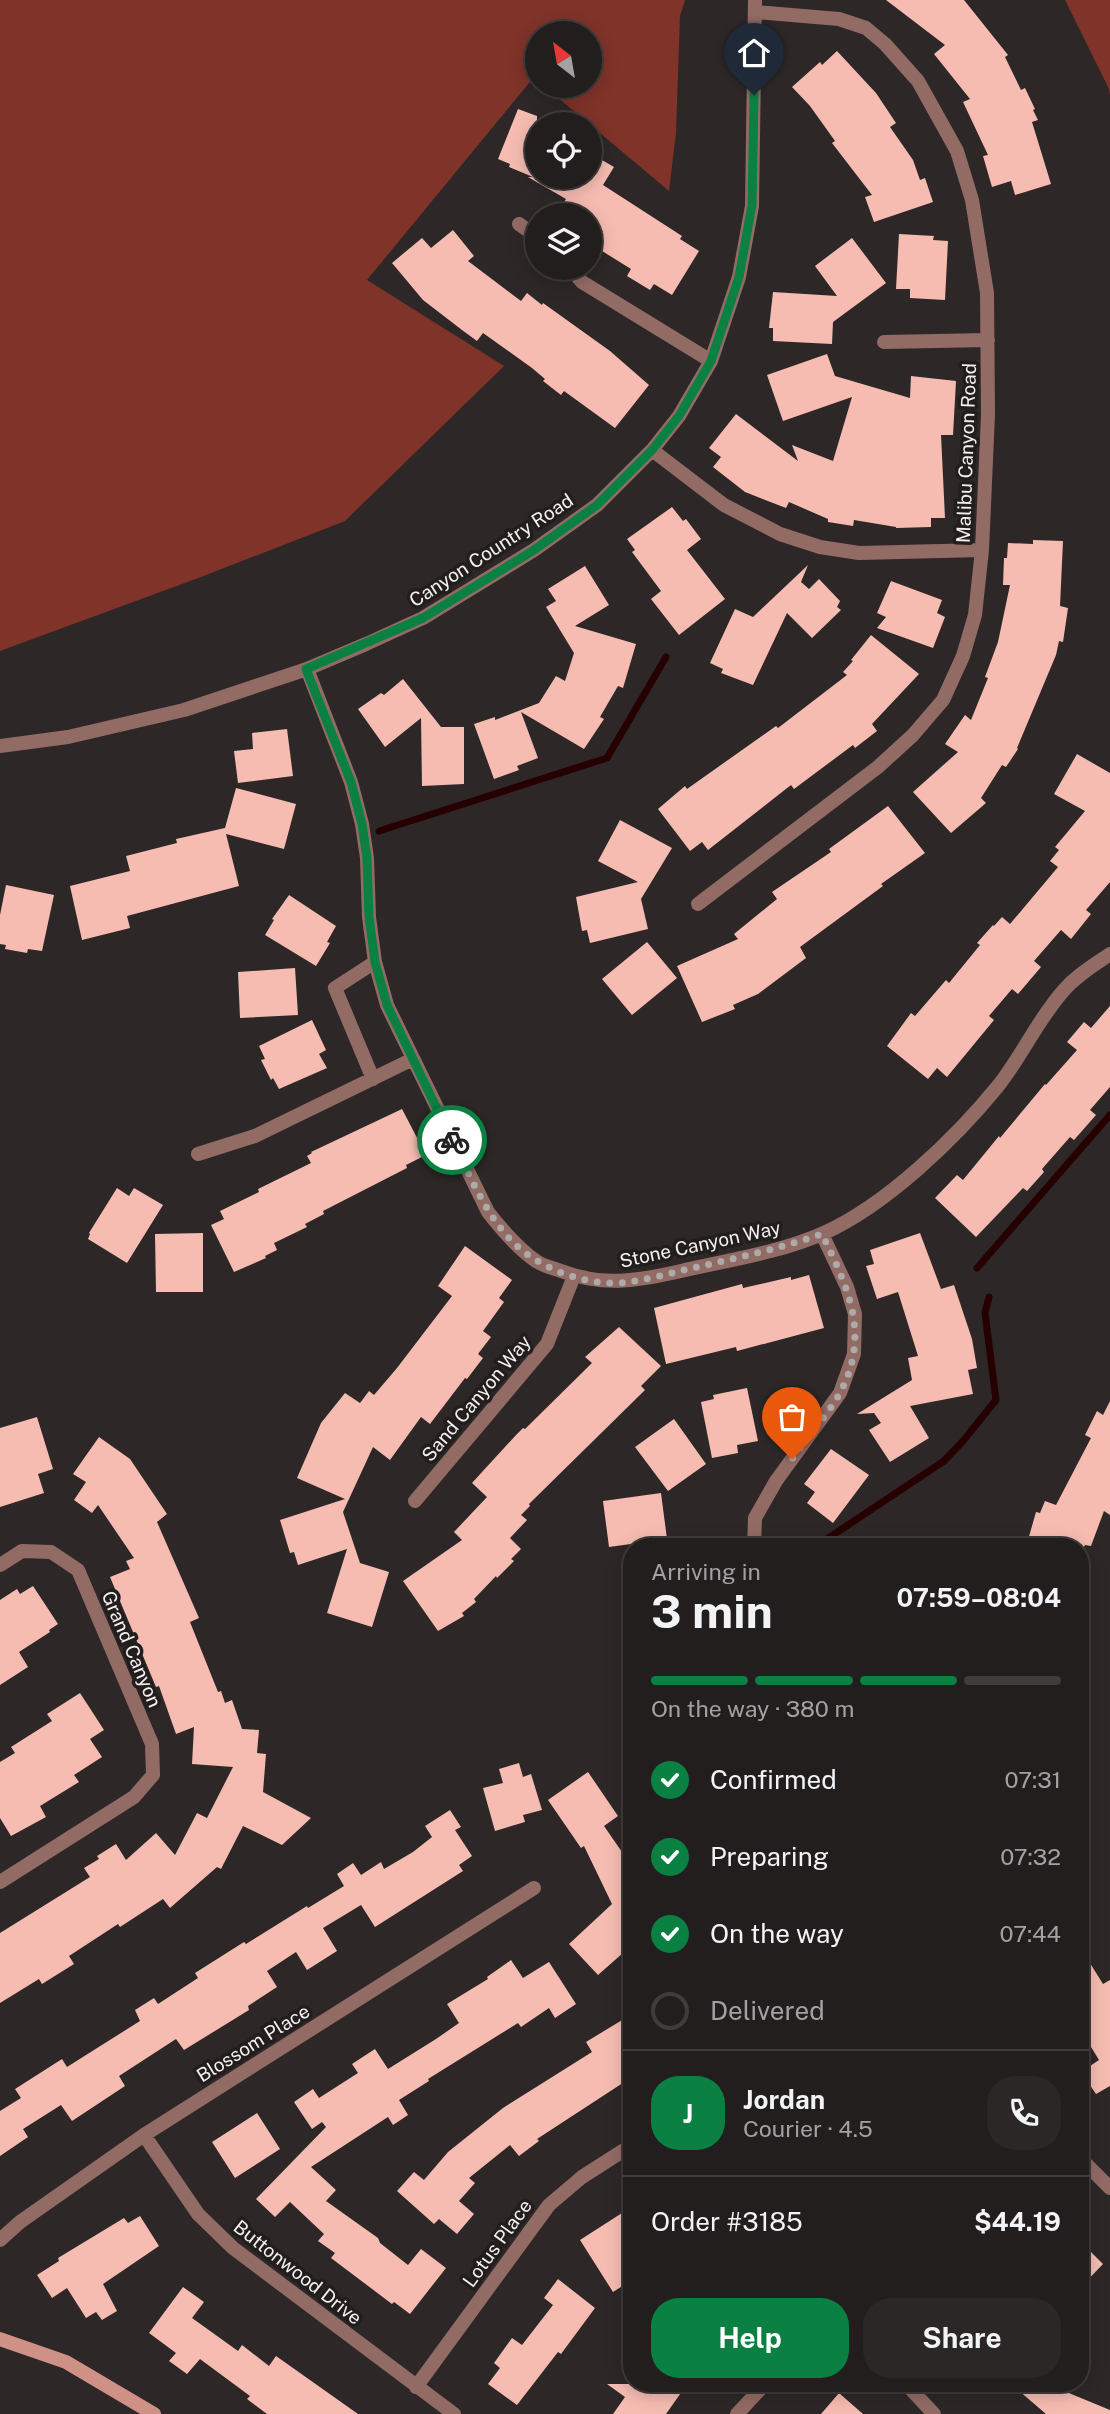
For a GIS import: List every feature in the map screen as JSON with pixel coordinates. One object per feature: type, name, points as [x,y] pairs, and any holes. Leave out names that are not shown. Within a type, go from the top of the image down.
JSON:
[{"type":"main road","points":[[0,2339],[66,2362],[154,2414]]},
{"type":"street","name":"Malibu Canyon Road","points":[[698,904],[878,767],[913,735],[943,700],[963,656],[975,615],[982,551],[988,415],[986,293],[972,200],[957,151],[918,80],[885,44],[866,28],[839,19],[755,6]]},
{"type":"street","name":"Canyon Country Road","points":[[0,746],[68,737],[184,710],[306,669],[423,618],[534,550],[597,505],[652,450],[679,416],[711,361],[739,277],[752,205],[755,6]]},
{"type":"street","points":[[519,224],[525,228]]},
{"type":"street","points":[[581,280],[711,361]]},
{"type":"street","points":[[884,342],[988,340]]},
{"type":"street","points":[[652,450],[724,505],[780,534],[820,547],[859,553],[982,551]]},
{"type":"street","name":"Stone Canyon Way","points":[[306,669],[351,782],[362,824],[375,962],[387,1005],[488,1212],[509,1239],[538,1263],[575,1276],[608,1283],[644,1279],[780,1249],[822,1234],[856,1217],[919,1167],[956,1132],[998,1087],[1065,989],[1110,954]]},
{"type":"street","points":[[373,1079],[335,988],[375,962]]},
{"type":"street","points":[[198,1154],[255,1136],[413,1059]]},
{"type":"street","points":[[754,1538],[755,1518],[776,1480],[840,1393],[853,1354],[855,1314],[847,1287],[822,1234]]},
{"type":"street","name":"Sand Canyon Way","points":[[415,1501],[547,1344],[575,1276]]},
{"type":"street","name":"Grand Canyon","points":[[0,1565],[22,1551],[51,1552],[78,1570],[152,1745],[153,1775],[134,1797],[0,1882]]},
{"type":"street","name":"Blossom Place","points":[[0,2240],[20,2222],[144,2135],[534,1888]]},
{"type":"street","name":"Buttonwood Drive","points":[[144,2135],[198,2214],[233,2248],[454,2414]]},
{"type":"street","name":"Lotus Place","points":[[416,2386],[549,2205],[582,2177],[623,2151]]},
{"type":"street","points":[[1089,2172],[1110,2188]]},
{"type":"street","points":[[737,2414],[758,2392]]},
{"type":"street","points":[[913,2392],[934,2414]]},
{"type":"shaded area","points":[[0,0],[685,0],[680,16],[676,133],[669,191],[602,135],[602,112],[575,112],[558,98],[602,98],[602,21],[525,21],[525,88],[367,280],[504,366],[345,521],[0,651]]},
{"type":"shaded area","points":[[1065,0],[1110,0],[1110,96],[1109,89]]},
{"type":"building","points":[[886,0],[964,0],[1008,55],[1005,57],[1021,90],[1025,88],[1035,109],[1033,110],[1038,120],[1032,122],[1051,184],[1015,195],[1011,181],[992,187],[983,156],[988,155],[963,102],[970,99],[934,54],[945,45]]},
{"type":"building","points":[[837,51],[876,93],[896,123],[890,127],[913,160],[920,180],[925,178],[933,202],[874,222],[865,197],[872,195],[832,143],[835,141],[810,106],[792,87]]},
{"type":"building","points":[[518,109],[526,112],[525,174],[498,159]]},
{"type":"building","points":[[602,160],[614,167],[603,185],[682,236],[680,239],[699,251],[672,295],[654,284],[650,290],[627,276],[631,269],[602,251],[602,203],[564,203],[566,199],[549,189],[602,189]]},
{"type":"building","points":[[453,230],[474,256],[468,261],[521,301],[527,293],[542,305],[543,303],[610,351],[649,385],[615,428],[564,391],[561,395],[532,368],[483,333],[477,341],[462,330],[423,300],[392,263],[422,238],[431,248]]},
{"type":"building","points":[[899,234],[934,236],[933,240],[948,241],[945,300],[910,298],[910,289],[896,289]]},
{"type":"building","points":[[852,238],[886,283],[833,322],[832,344],[773,341],[773,328],[769,328],[773,292],[837,296],[815,266]]},
{"type":"building","points":[[827,354],[835,376],[910,398],[911,376],[956,381],[953,435],[941,435],[945,518],[931,518],[931,527],[896,528],[854,520],[853,526],[828,522],[828,519],[789,502],[786,508],[745,492],[713,467],[721,457],[709,448],[736,414],[798,461],[792,445],[833,461],[852,397],[783,421],[767,375]]},
{"type":"building","points":[[672,507],[683,521],[686,519],[701,539],[687,550],[725,599],[679,635],[651,599],[661,591],[632,552],[635,550],[627,539]]},
{"type":"building","points":[[1033,540],[1063,541],[1060,606],[1068,608],[1063,642],[1059,641],[1056,655],[1018,749],[1006,767],[1002,765],[981,798],[986,803],[951,833],[913,792],[958,752],[945,744],[965,715],[971,720],[988,678],[985,677],[998,642],[1010,585],[1003,585],[1004,558],[1007,558],[1008,543],[1033,544]]},
{"type":"building","points":[[808,565],[801,582],[809,589],[819,579],[840,601],[837,607],[841,610],[812,638],[787,613],[753,685],[721,673],[723,669],[710,663],[735,609],[753,617]]},
{"type":"building","points":[[585,566],[609,605],[575,626],[636,644],[623,688],[618,686],[600,717],[604,719],[584,749],[521,712],[538,758],[517,766],[519,770],[494,779],[474,724],[495,717],[495,720],[539,703],[556,676],[565,681],[574,653],[546,607],[556,601],[548,589]]},
{"type":"building","points":[[891,581],[942,600],[937,613],[945,617],[933,648],[877,628],[886,617],[877,613]]},
{"type":"building","points":[[871,635],[919,674],[872,724],[877,731],[855,748],[853,745],[794,789],[791,785],[708,850],[702,842],[690,851],[658,809],[685,786],[687,789],[776,726],[778,728],[847,675],[843,672]]},
{"type":"building","points":[[403,679],[441,727],[464,727],[464,784],[422,786],[421,718],[385,747],[358,709],[381,693],[384,695]]},
{"type":"building","points":[[287,729],[293,776],[238,783],[234,751],[253,749],[252,733]]},
{"type":"building","points":[[1077,754],[1110,773],[1110,882],[1086,910],[1091,914],[1071,939],[1061,930],[1034,961],[1041,967],[1018,994],[1012,989],[989,1016],[994,1020],[947,1077],[937,1068],[928,1079],[887,1046],[911,1013],[915,1016],[946,980],[949,983],[993,925],[1002,917],[1010,924],[1058,867],[1050,861],[1059,850],[1055,847],[1085,811],[1054,794]]},
{"type":"building","points":[[236,788],[296,804],[284,849],[226,834],[239,886],[127,916],[130,928],[82,940],[70,886],[130,871],[126,856],[177,843],[176,839],[225,828]]},
{"type":"building","points":[[888,806],[925,853],[800,947],[806,958],[758,994],[733,1005],[735,1009],[702,1022],[677,966],[738,939],[734,934],[777,899],[772,892],[831,852],[829,849]]},
{"type":"building","points":[[620,820],[672,848],[641,899],[648,929],[590,943],[587,930],[582,931],[576,897],[638,882],[598,861]]},
{"type":"building","points":[[6,885],[54,895],[42,951],[28,949],[27,953],[5,949],[6,945],[0,944],[0,915]]},
{"type":"building","points":[[289,895],[336,926],[327,942],[330,943],[316,966],[265,935],[274,920],[272,919]]},
{"type":"building","points":[[647,942],[677,978],[632,1015],[602,979]]},
{"type":"building","points":[[295,968],[298,1015],[240,1018],[238,972]]},
{"type":"building","points":[[1110,1006],[1110,1087],[1090,1110],[1096,1115],[1074,1140],[1070,1137],[1027,1191],[1023,1188],[976,1237],[935,1198],[957,1175],[963,1180],[1077,1050],[1067,1042],[1084,1022],[1091,1028]]},
{"type":"building","points":[[312,1020],[326,1050],[319,1054],[327,1068],[279,1089],[261,1060],[265,1059],[259,1046]]},
{"type":"building","points":[[402,1109],[426,1155],[406,1165],[407,1168],[323,1211],[324,1214],[305,1224],[307,1227],[274,1243],[277,1250],[265,1256],[266,1258],[234,1272],[211,1225],[224,1219],[220,1211],[311,1163],[307,1156],[311,1152]]},
{"type":"building","points":[[117,1188],[129,1196],[134,1188],[163,1205],[127,1263],[88,1239]]},
{"type":"building","points":[[203,1233],[203,1292],[156,1292],[155,1234]]},
{"type":"building","points":[[920,1233],[941,1289],[954,1285],[972,1339],[977,1368],[968,1370],[973,1394],[910,1406],[929,1438],[890,1462],[869,1430],[881,1423],[874,1413],[857,1414],[912,1380],[908,1358],[918,1356],[898,1292],[877,1299],[866,1266],[874,1264],[870,1250]]},
{"type":"building","points":[[465,1246],[512,1280],[499,1298],[504,1302],[483,1331],[491,1337],[478,1354],[483,1358],[430,1424],[421,1417],[390,1460],[373,1447],[343,1512],[360,1563],[389,1572],[372,1627],[327,1613],[347,1549],[298,1565],[294,1552],[290,1553],[280,1520],[345,1499],[297,1478],[321,1423],[345,1393],[360,1403],[369,1391],[374,1395],[397,1368],[452,1296],[438,1286]]},
{"type":"building","points":[[809,1275],[824,1328],[737,1351],[736,1347],[666,1364],[654,1308],[742,1284],[743,1288]]},
{"type":"building","points":[[619,1327],[661,1366],[641,1386],[645,1390],[529,1504],[521,1515],[527,1520],[510,1538],[521,1549],[511,1559],[514,1561],[474,1599],[476,1602],[462,1613],[464,1616],[438,1631],[403,1581],[462,1540],[454,1532],[487,1497],[472,1483],[523,1428],[592,1363],[585,1357]]},
{"type":"building","points":[[747,1388],[758,1441],[737,1445],[738,1453],[712,1458],[701,1402],[714,1399],[713,1395]]},
{"type":"building","points":[[1110,1401],[1110,1515],[1104,1511],[1091,1546],[1089,1538],[1029,1538],[1036,1512],[1040,1513],[1045,1501],[1056,1505],[1091,1438],[1085,1435],[1097,1411],[1103,1415]]},
{"type":"building","points":[[37,1417],[53,1469],[38,1474],[44,1493],[0,1507],[0,1428]]},
{"type":"building","points":[[674,1419],[706,1464],[668,1491],[635,1447]]},
{"type":"building","points":[[99,1437],[130,1459],[167,1514],[157,1522],[199,1618],[190,1622],[218,1692],[221,1691],[225,1703],[232,1700],[242,1729],[259,1730],[257,1753],[266,1754],[263,1792],[311,1818],[282,1845],[243,1826],[221,1869],[217,1867],[170,1908],[163,1899],[120,1927],[118,1924],[69,1956],[74,1964],[42,1984],[39,1979],[0,2003],[0,1933],[90,1877],[84,1868],[116,1844],[126,1860],[156,1833],[175,1855],[197,1813],[207,1818],[233,1767],[192,1764],[194,1727],[176,1734],[159,1686],[156,1687],[110,1577],[130,1569],[126,1561],[134,1558],[98,1505],[92,1513],[74,1500],[86,1482],[73,1474]]},
{"type":"building","points":[[831,1449],[869,1475],[833,1523],[807,1503],[815,1492],[804,1484]]},
{"type":"building","points":[[661,1493],[667,1538],[623,1538],[623,1545],[609,1547],[603,1501]]},
{"type":"building","points":[[33,1586],[58,1624],[19,1652],[28,1667],[0,1685],[0,1600],[17,1589],[20,1594]]},
{"type":"building","points":[[80,1693],[104,1730],[90,1739],[102,1757],[74,1775],[79,1782],[40,1806],[46,1817],[11,1836],[0,1818],[0,1762],[15,1753],[11,1747],[52,1721],[47,1714]]},
{"type":"building","points":[[519,1763],[523,1777],[531,1774],[542,1810],[523,1815],[525,1822],[495,1831],[483,1788],[503,1783],[499,1769]]},
{"type":"building","points":[[588,1772],[618,1816],[604,1826],[623,1852],[623,1953],[598,1975],[569,1944],[612,1904],[584,1846],[581,1848],[548,1800]]},
{"type":"building","points":[[450,1810],[461,1827],[455,1830],[472,1856],[459,1865],[463,1871],[375,1927],[361,1905],[323,1928],[337,1951],[307,1970],[296,1952],[267,1971],[277,1987],[248,2006],[249,2010],[184,2050],[176,2039],[119,2076],[125,2086],[72,2121],[61,2105],[23,2129],[28,2137],[0,2156],[0,2111],[21,2098],[15,2089],[62,2059],[67,2067],[140,2021],[135,2010],[154,1998],[158,2004],[198,1978],[195,1973],[344,1886],[337,1874],[353,1863],[361,1875],[381,1862],[384,1869],[413,1852],[432,1837],[425,1826]]},
{"type":"building","points":[[511,1960],[523,1978],[549,1962],[576,2004],[555,2018],[549,2008],[521,2027],[518,2023],[399,2100],[408,2115],[393,2125],[388,2117],[311,2167],[336,2190],[326,2201],[378,2238],[380,2243],[408,2265],[421,2249],[446,2268],[410,2314],[394,2302],[392,2304],[331,2258],[335,2253],[318,2241],[324,2234],[290,2202],[275,2217],[256,2199],[326,2127],[322,2122],[312,2129],[294,2102],[313,2089],[319,2098],[358,2073],[352,2064],[375,2049],[388,2069],[436,2039],[459,2023],[447,2004],[488,1979],[487,1977]]},
{"type":"building","points":[[1089,1961],[1103,1984],[1110,1980],[1110,2086],[1096,2094],[1089,2084],[1089,2067],[1099,2060],[1089,2044]]},
{"type":"building","points":[[623,2019],[623,2083],[537,2139],[539,2141],[519,2156],[510,2145],[469,2178],[475,2183],[459,2201],[474,2214],[457,2234],[439,2219],[434,2224],[397,2191],[414,2172],[424,2180],[448,2152],[503,2108],[592,2052],[586,2042]]},
{"type":"building","points":[[257,2113],[280,2149],[235,2178],[212,2142]]},
{"type":"building","points":[[622,2213],[623,2286],[613,2292],[580,2240]]},
{"type":"building","points":[[140,2216],[159,2246],[103,2284],[117,2311],[102,2320],[96,2312],[86,2318],[67,2288],[52,2298],[37,2275],[59,2261],[58,2258],[124,2218],[128,2223]]},
{"type":"building","points":[[1091,2252],[1103,2264],[1089,2279]]},
{"type":"building","points":[[558,2279],[595,2308],[561,2354],[558,2352],[517,2405],[488,2384],[500,2368],[494,2363],[512,2338],[522,2345],[553,2305],[544,2298]]},
{"type":"building","points":[[183,2287],[204,2302],[192,2318],[238,2351],[242,2345],[269,2366],[276,2356],[358,2414],[267,2414],[247,2399],[250,2396],[200,2359],[187,2374],[169,2361],[176,2353],[149,2333]]},
{"type":"building","points":[[607,2384],[623,2384],[623,2392],[682,2392],[666,2414],[613,2414],[625,2397]]},
{"type":"building","points":[[1020,2392],[1066,2392],[1110,2410],[1110,2414],[1046,2414]]},
{"type":"building","points":[[839,2393],[863,2414],[821,2414]]},
{"type":"waterway","points":[[379,831],[607,758],[666,657]]},
{"type":"waterway","points":[[977,1268],[1110,1115]]},
{"type":"waterway","points":[[828,1538],[944,1461],[996,1400],[985,1313],[989,1297]]},
{"type":"way so far","points":[[452,1140],[488,1212],[509,1239],[538,1263],[575,1276],[608,1283],[644,1279],[780,1249],[822,1234],[847,1287],[855,1314],[853,1354],[840,1393],[792,1459]]},
{"type":"route","points":[[452,1140],[387,1005],[375,962],[362,824],[351,782],[306,669],[423,618],[534,550],[597,505],[652,450],[679,416],[711,361],[739,277],[752,205],[754,95]]}]
